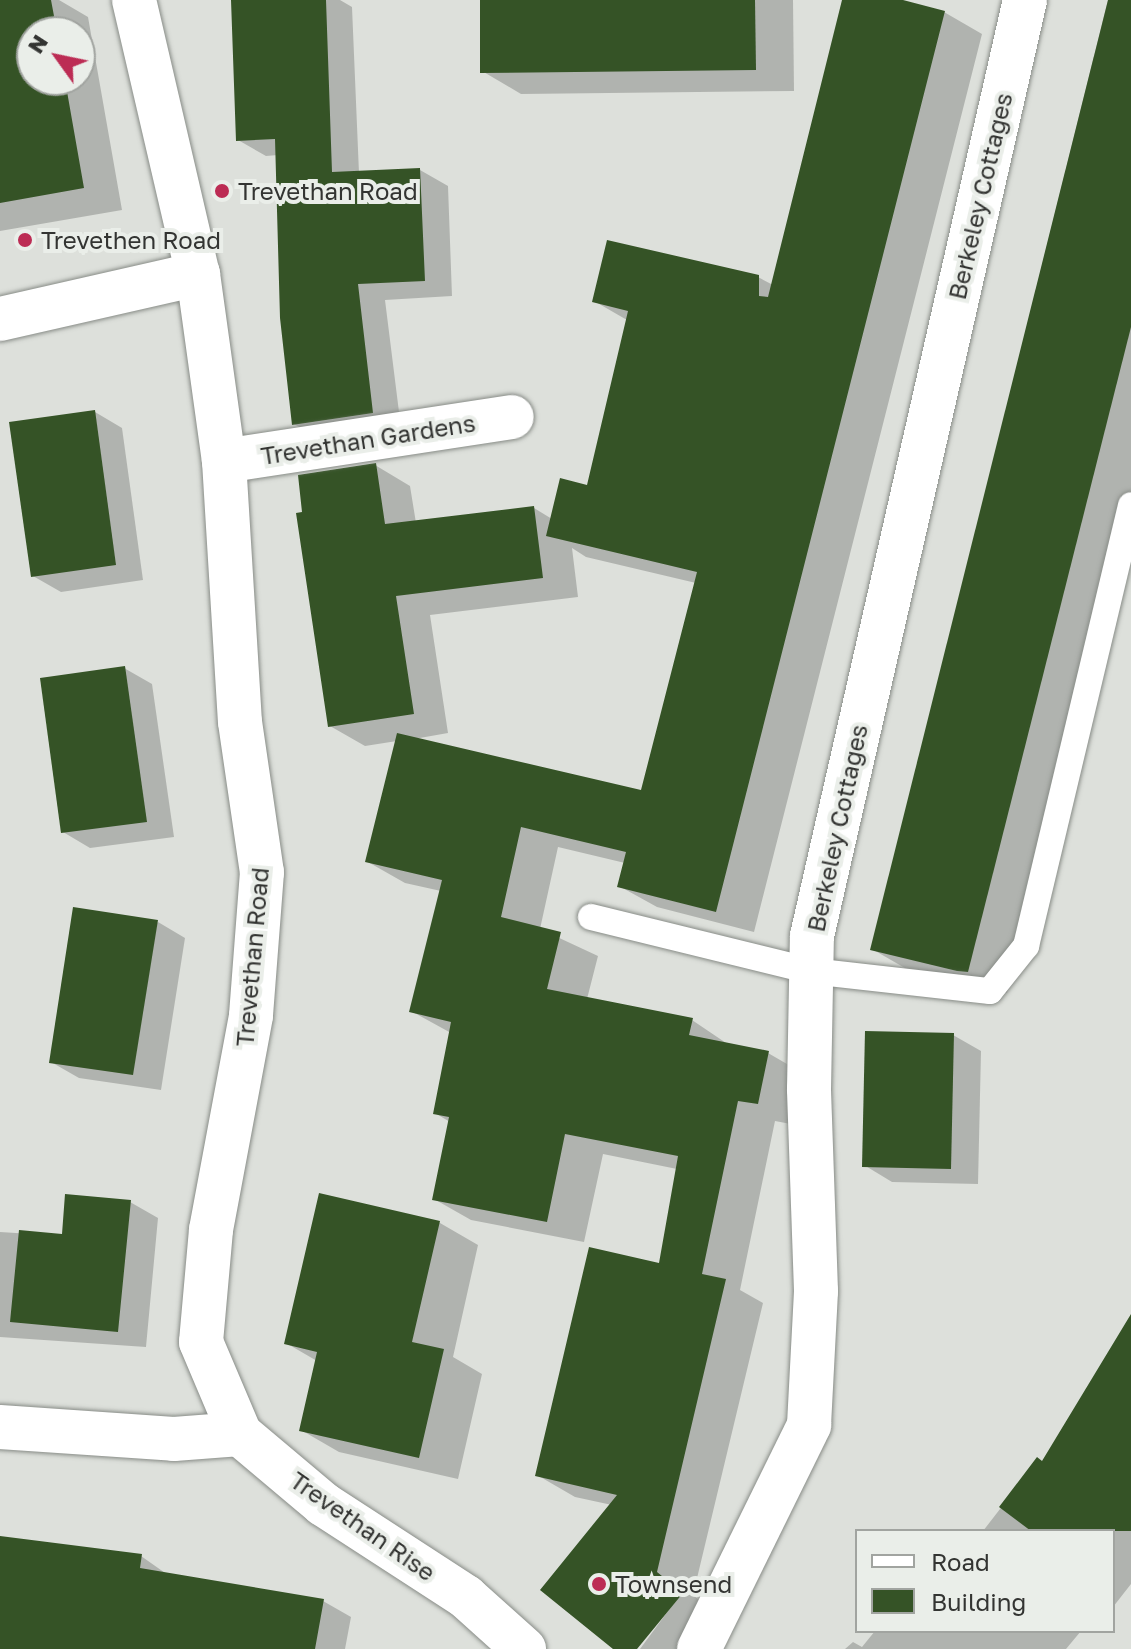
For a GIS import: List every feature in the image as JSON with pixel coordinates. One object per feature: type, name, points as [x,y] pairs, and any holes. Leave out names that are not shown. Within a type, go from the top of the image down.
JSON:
[{"type":"street","name":"Trevethan Road","points":[[134,0],[198,274],[224,461],[240,722],[262,872],[251,1016],[211,1230],[201,1342],[240,1434]]},
{"type":"street","name":"Berkeley Cottages","points":[[699,1649],[809,1425],[816,1291],[809,1089],[812,936],[1025,0]]},
{"type":"street","points":[[0,319],[198,274]]},
{"type":"street","name":"Trevethan Gardens","points":[[224,461],[512,417]]},
{"type":"street","points":[[0,1427],[174,1439],[240,1434]]},
{"type":"street","name":"Trevethan Rise","points":[[240,1434],[323,1504],[466,1597],[524,1649]]},
{"type":"lane","points":[[591,917],[811,971],[990,991],[1026,946],[1131,505]]},
{"type":"building","points":[[0,0],[51,0],[54,16],[16,16],[16,96],[68,96],[84,188],[0,203]]},
{"type":"building","points":[[231,0],[326,0],[332,172],[420,168],[425,281],[358,284],[373,413],[292,425],[280,318],[275,139],[236,141]]},
{"type":"building","points":[[480,0],[755,0],[756,70],[480,73]]},
{"type":"building","points":[[842,0],[903,0],[945,11],[716,912],[617,887],[626,852],[521,827],[501,917],[561,932],[547,989],[693,1018],[689,1035],[769,1051],[758,1104],[738,1101],[702,1274],[726,1279],[657,1572],[683,1593],[637,1649],[613,1649],[540,1590],[617,1495],[535,1476],[589,1247],[659,1263],[678,1156],[565,1134],[547,1222],[432,1200],[449,1117],[433,1114],[451,1022],[409,1012],[442,880],[365,862],[397,733],[641,790],[697,572],[546,536],[560,478],[587,485],[628,311],[592,302],[607,240],[759,275],[759,296],[768,297]]},
{"type":"building","points":[[1108,0],[1131,0],[1131,327],[968,972],[957,971],[870,950]]},
{"type":"building","points":[[95,410],[116,565],[31,577],[9,422]]},
{"type":"building","points":[[376,463],[385,524],[534,506],[543,578],[396,596],[414,714],[328,727],[296,513],[302,512],[298,475]]},
{"type":"building","points":[[125,666],[147,822],[61,833],[40,678]]},
{"type":"building","points":[[73,907],[158,920],[133,1075],[49,1063]]},
{"type":"building","points":[[865,1031],[954,1033],[951,1169],[862,1167]]},
{"type":"building","points":[[319,1193],[440,1221],[412,1342],[444,1349],[419,1458],[299,1431],[317,1352],[284,1344]]},
{"type":"building","points":[[65,1194],[131,1200],[118,1332],[10,1322],[19,1230],[62,1234]]},
{"type":"building","points":[[1131,1314],[1131,1531],[1028,1529],[999,1507],[1037,1457],[1042,1461]]},
{"type":"building","points":[[0,1536],[142,1554],[140,1568],[324,1599],[315,1649],[0,1649]]},
{"type":"place","name":"Trevethan Road","points":[[222,191]]},
{"type":"place","name":"Trevethen Road","points":[[25,240]]},
{"type":"place","name":"Townsend","points":[[599,1584]]}]
